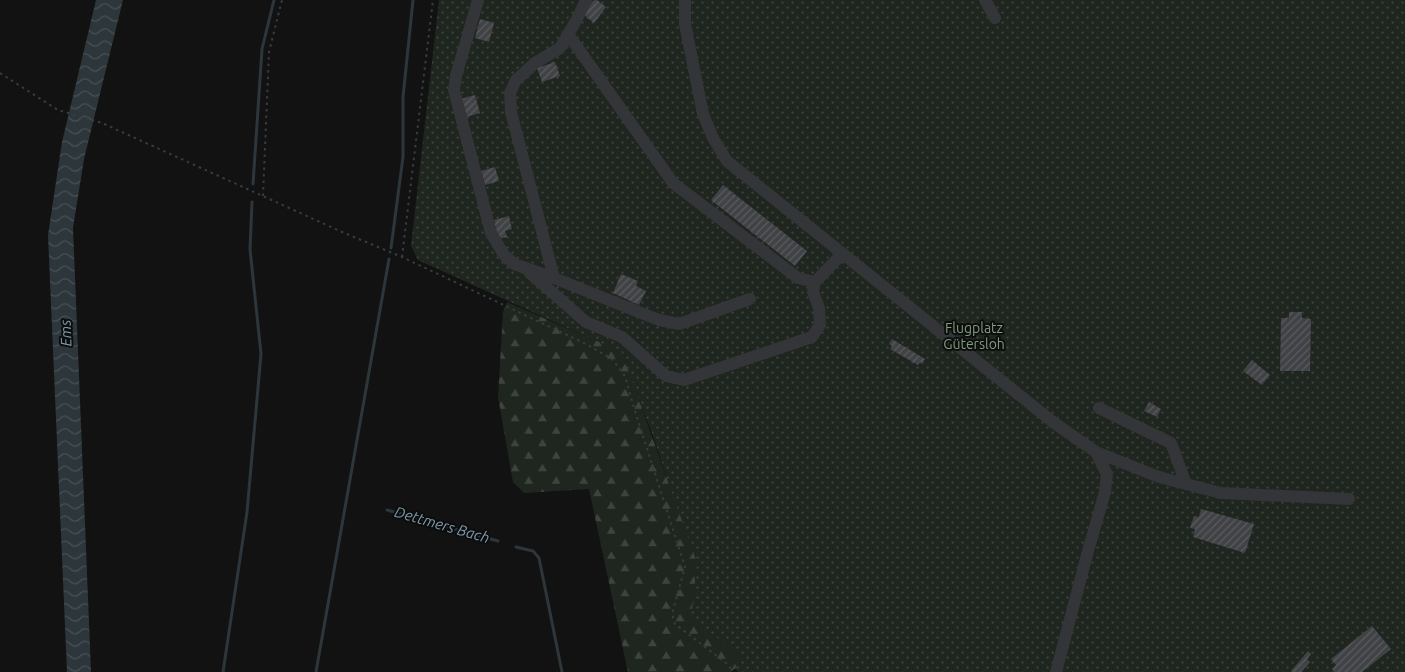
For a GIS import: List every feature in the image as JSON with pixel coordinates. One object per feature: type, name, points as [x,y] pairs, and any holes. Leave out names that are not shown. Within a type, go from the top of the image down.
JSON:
[{"type":"lane","points":[[478,0],[456,76],[454,90],[490,234],[504,255],[514,264],[659,320],[679,324],[750,299]]},
{"type":"lane","points":[[554,278],[511,112],[510,92],[516,80],[535,63],[560,48],[586,0]]},
{"type":"lane","points":[[685,0],[685,24],[702,114],[713,138],[727,161],[1053,422],[1096,452],[1159,477],[1221,493],[1349,499]]},
{"type":"lane","points":[[985,0],[995,18]]},
{"type":"lane","points":[[568,34],[673,183],[798,278],[815,282]]},
{"type":"lane","points":[[525,268],[586,322],[622,336],[666,376],[684,380],[812,337],[820,325],[819,308],[813,292],[815,282],[842,254]]},
{"type":"lane","points":[[1099,408],[1171,443],[1186,484]]},
{"type":"lane","points":[[1056,672],[1105,492],[1107,474],[1096,452]]},
{"type":"path","points":[[263,196],[269,52],[282,0]]},
{"type":"path","points":[[402,257],[433,0]]},
{"type":"path","points":[[0,73],[58,110],[102,123],[402,257],[584,343],[612,359],[625,376],[685,567],[672,614],[675,624],[726,663],[734,672]]},
{"type":"green space","name":"Flugplatz Gütersloh","points":[[439,0],[1405,0],[1405,672],[738,672],[678,622],[695,563],[652,433],[626,367],[594,340],[418,260],[411,246]]},
{"type":"green space","points":[[507,302],[622,352],[697,563],[691,618],[739,654],[742,662],[731,672],[628,672],[589,489],[524,493],[513,482],[498,397],[503,312]]},
{"type":"water","name":"Ems","points":[[96,0],[123,0],[84,159],[73,228],[91,672],[67,672],[48,235],[62,142]]},
{"type":"building","points":[[594,0],[597,0],[606,7],[594,23],[583,14]]},
{"type":"building","points":[[480,19],[494,23],[489,42],[475,38]]},
{"type":"building","points":[[555,62],[560,76],[542,82],[537,68]]},
{"type":"building","points":[[475,95],[480,113],[466,117],[461,99]]},
{"type":"building","points":[[495,167],[499,181],[485,185],[481,171]]},
{"type":"building","points":[[723,185],[807,251],[795,266],[711,200]]},
{"type":"building","points":[[509,216],[512,229],[505,231],[507,237],[498,239],[494,220]]},
{"type":"building","points":[[621,274],[638,281],[636,286],[646,291],[639,305],[613,293]]},
{"type":"building","points":[[1289,312],[1302,312],[1302,318],[1311,319],[1310,371],[1280,371],[1281,318],[1289,318]]},
{"type":"building","points":[[892,339],[925,359],[922,364],[920,362],[918,365],[890,349],[892,346],[889,344]]},
{"type":"building","points":[[1252,360],[1270,375],[1262,385],[1243,371]]},
{"type":"building","points":[[1149,402],[1161,409],[1157,417],[1144,411]]},
{"type":"building","points":[[1201,509],[1254,524],[1245,553],[1193,537],[1195,529],[1190,528],[1194,516],[1199,517]]},
{"type":"building","points":[[1372,626],[1391,649],[1362,672],[1334,672],[1332,669],[1336,665],[1331,659]]},
{"type":"building","points":[[1308,651],[1311,654],[1307,659],[1310,662],[1301,672],[1292,672],[1291,671]]},
{"type":"waterway","points":[[253,184],[262,49],[274,0]]},
{"type":"waterway","points":[[391,248],[403,157],[403,97],[413,0]]},
{"type":"waterway","points":[[223,672],[247,512],[261,354],[250,249],[252,202]]},
{"type":"waterway","points":[[316,672],[389,259]]},
{"type":"waterway","name":"Dettmers Bach","points":[[387,510],[498,541]]},
{"type":"waterway","name":"Dettmers Bach","points":[[516,547],[533,551],[539,558],[562,672]]}]
